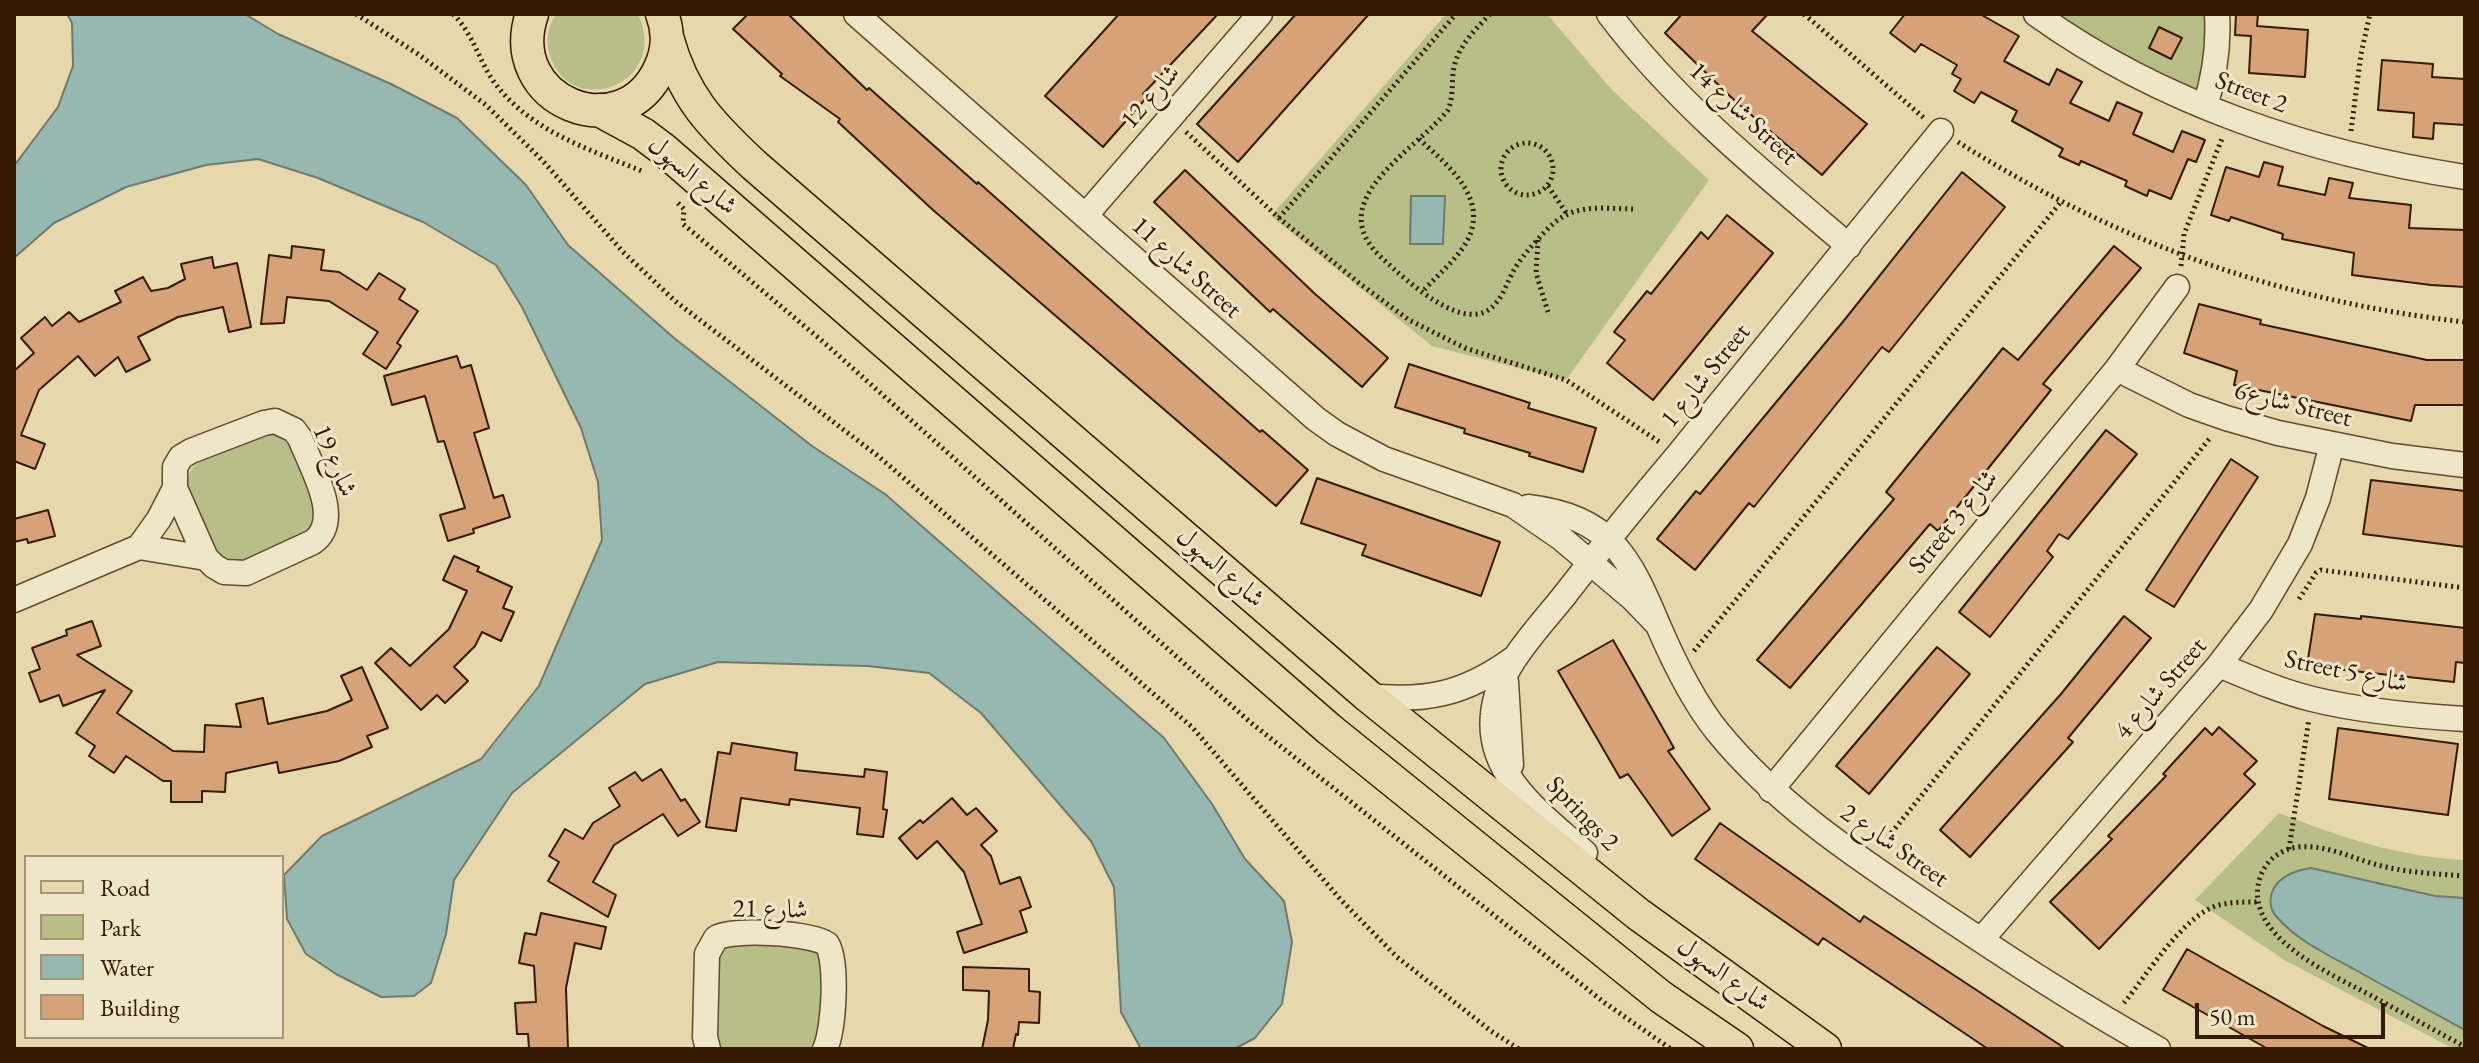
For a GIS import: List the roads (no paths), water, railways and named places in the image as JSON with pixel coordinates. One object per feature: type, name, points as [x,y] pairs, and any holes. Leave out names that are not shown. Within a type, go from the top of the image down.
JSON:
[{"type":"main road","points":[[502,14],[527,50]]},
{"type":"main road","points":[[527,50],[527,28],[532,14]]},
{"type":"main road","points":[[599,110],[621,106],[640,95],[656,79],[665,59],[665,22]]},
{"type":"main road","name":"شارع السهول","points":[[665,22],[673,60],[696,105],[711,125],[754,165],[1368,696],[1638,914],[1825,1049]]},
{"type":"main road","name":"شارع السهول","points":[[527,50],[532,69],[544,87],[559,100],[578,108],[599,110],[643,134],[663,149],[1329,729],[1661,997],[1737,1049]]},
{"type":"main road","points":[[1577,930],[1634,963],[1652,963],[1661,948],[1659,940],[1638,914]]},
{"type":"street","name":"شارع 12","points":[[1085,216],[1260,14]]},
{"type":"street","name":"شارع 14 Street","points":[[1609,14],[1629,41],[1699,115],[1849,246]]},
{"type":"street","name":"Street 2","points":[[2036,14],[2141,77],[2230,116],[2348,156],[2465,177]]},
{"type":"street","points":[[2205,106],[2215,74],[2219,39],[2217,14]]},
{"type":"street","name":"شارع 11 Street","points":[[867,17],[1085,216],[1326,427],[1384,459],[1513,505],[1573,519],[1592,527],[1608,539]]},
{"type":"street","name":"شارع 1 Street","points":[[1510,668],[1608,539],[1941,131]]},
{"type":"street","name":"Street شارع 3","points":[[1771,790],[2117,369],[2177,287]]},
{"type":"street","name":"شارع6 Street","points":[[2117,369],[2189,405],[2226,418],[2392,456],[2465,465]]},
{"type":"street","name":"شارع 19","points":[[264,423],[285,424],[300,438],[328,518],[321,536],[246,573],[224,572],[206,558],[139,547],[159,519],[175,488],[175,467],[181,457],[191,451],[264,423]]},
{"type":"street","name":"شارع 4 Street","points":[[1981,940],[2219,665],[2261,610],[2300,544],[2318,498],[2332,444]]},
{"type":"street","points":[[175,488],[206,558]]},
{"type":"street","name":"شارع 11 Street","points":[[1513,505],[1590,562]]},
{"type":"street","name":"شارع 2 Street","points":[[1608,539],[1634,569],[1658,625],[1709,720],[1738,757],[1771,790],[1866,864],[2086,1009],[2158,1049]]},
{"type":"street","points":[[14,600],[139,547]]},
{"type":"street","name":"شارع 2 Street","points":[[1590,562],[1658,625]]},
{"type":"street","name":"Street شارع 5","points":[[2219,665],[2313,699],[2373,710],[2465,719]]},
{"type":"street","points":[[1368,696],[1402,699],[1435,697],[1468,687],[1510,668]]},
{"type":"street","name":"Springs 2","points":[[1510,668],[1495,702],[1492,728],[1497,757],[1511,779],[1541,813],[1587,854],[1608,890]]},
{"type":"street","name":"شارع 21","points":[[708,1049],[705,1037],[707,954],[716,938],[733,932],[812,937],[827,944],[834,960],[830,1036],[825,1049]]},
{"type":"water","points":[[67,14],[245,14],[278,34],[391,84],[457,118],[526,185],[568,245],[674,338],[812,446],[885,494],[1164,738],[1212,804],[1245,859],[1284,901],[1292,942],[1282,1004],[1255,1038],[1234,1049],[1141,1049],[1121,1012],[1114,887],[1091,841],[981,713],[929,673],[868,666],[718,662],[645,684],[512,793],[454,880],[446,934],[431,983],[414,996],[381,997],[336,974],[306,954],[287,919],[284,875],[322,836],[481,759],[539,686],[602,540],[598,482],[581,428],[522,307],[496,265],[423,222],[318,178],[258,159],[206,165],[126,187],[54,223],[14,258],[14,166],[58,107],[73,66],[72,23]]},
{"type":"water","points":[[1411,196],[1445,196],[1443,244],[1410,244]]},
{"type":"water","points":[[2311,868],[2435,896],[2465,898],[2465,1030],[2322,951],[2284,924],[2271,906],[2274,888],[2290,874]]}]
